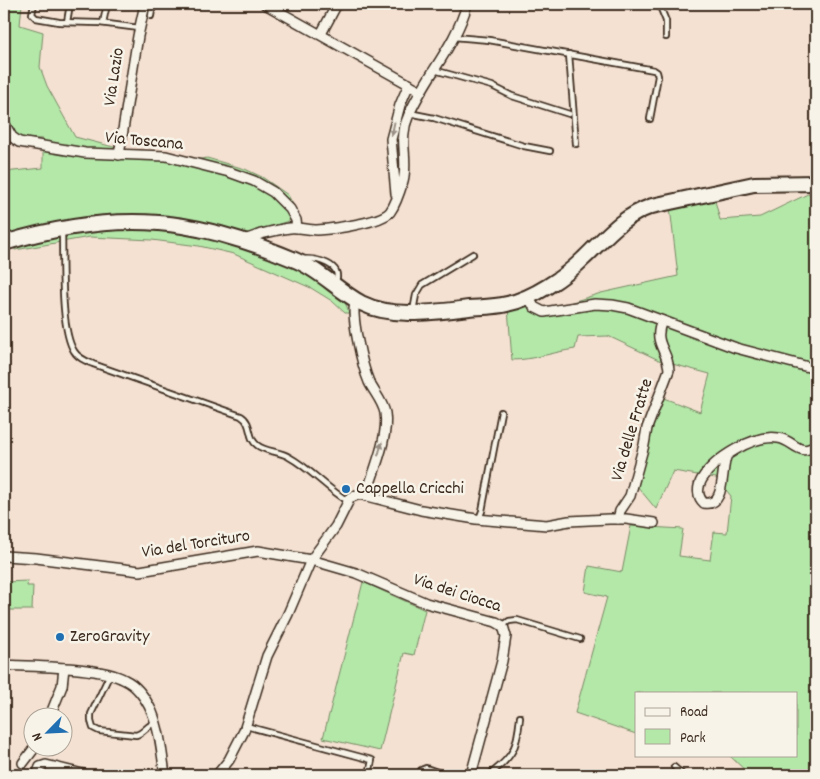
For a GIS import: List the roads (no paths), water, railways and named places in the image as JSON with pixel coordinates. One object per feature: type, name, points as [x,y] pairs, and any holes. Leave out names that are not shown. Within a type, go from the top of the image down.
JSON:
[{"type":"main road","points":[[4,243],[62,228],[102,224],[159,223],[212,232],[256,245],[316,271],[356,299],[373,308],[395,312],[413,312],[514,303],[566,274],[620,222],[644,209],[744,186],[758,184],[816,184]]},
{"type":"street","name":"Via Lazio","points":[[119,155],[139,28],[145,4]]},
{"type":"street","points":[[266,4],[421,90]]},
{"type":"street","points":[[321,34],[337,4]]},
{"type":"street","points":[[240,240],[297,228],[317,230],[367,222],[385,216],[392,209],[404,176],[403,136],[410,113],[421,90],[454,37],[462,21],[467,4]]},
{"type":"street","points":[[392,209],[396,189],[392,137],[400,105],[409,84]]},
{"type":"street","name":"Via Toscana","points":[[4,123],[12,137],[19,142],[76,152],[168,157],[245,177],[267,188],[281,199],[292,212],[297,228]]},
{"type":"street","points":[[256,245],[256,239],[272,233]]},
{"type":"street","points":[[272,233],[268,244],[274,252]]},
{"type":"street","points":[[528,296],[534,307],[544,312],[584,305],[612,305],[628,308],[736,348],[816,369]]},
{"type":"street","points":[[356,299],[354,317],[362,360],[368,381],[384,407],[385,415],[383,438],[366,496]]},
{"type":"street","name":"Via delle Fratte","points":[[618,519],[620,511],[630,496],[647,428],[669,370],[658,338],[662,321]]},
{"type":"street","points":[[728,454],[724,463],[719,495],[714,502],[704,503],[698,493],[700,482],[707,472],[728,454],[771,437],[783,439],[802,450],[816,445]]},
{"type":"street","points":[[217,775],[232,755],[246,726],[267,656],[290,610],[311,560],[336,526],[348,501],[355,495],[422,510],[478,519],[546,525],[569,521],[618,519],[654,523]]},
{"type":"street","name":"Via del Torcituro","points":[[4,556],[36,558],[140,571],[258,551],[311,560]]},
{"type":"street","name":"Via dei Ciocca","points":[[311,560],[363,576],[426,603],[496,622],[505,629],[506,636],[502,661],[470,775]]},
{"type":"street","points":[[4,665],[64,668],[110,674],[124,679],[136,687],[149,706],[156,723],[165,775]]},
{"type":"street","points":[[54,706],[62,686],[64,668]]},
{"type":"street","points":[[23,763],[28,756]]},
{"type":"street","points":[[37,775],[40,767],[44,765],[88,775]]},
{"type":"lane","points":[[34,4],[32,14],[34,18],[139,28]]},
{"type":"lane","points":[[67,22],[70,4]]},
{"type":"lane","points":[[103,24],[107,4]]},
{"type":"lane","points":[[151,16],[153,4]]},
{"type":"lane","points":[[659,4],[666,21],[666,37]]},
{"type":"lane","points":[[454,37],[489,40],[655,70],[658,75],[650,119]]},
{"type":"lane","points":[[568,54],[576,144]]},
{"type":"lane","points":[[434,70],[492,86],[512,96],[569,114]]},
{"type":"lane","points":[[410,113],[434,118],[524,146],[550,151]]},
{"type":"lane","points":[[62,228],[65,324],[71,346],[78,355],[93,364],[241,416],[248,423],[255,444],[262,448],[282,453],[297,461],[348,501]]},
{"type":"lane","points":[[413,312],[415,298],[422,285],[472,254]]},
{"type":"lane","points":[[478,519],[482,511],[501,412]]},
{"type":"lane","points":[[502,626],[509,621],[517,620],[580,639]]},
{"type":"lane","points":[[110,674],[91,714],[90,719],[93,728],[99,731],[134,735],[140,734],[149,725],[156,723]]},
{"type":"lane","points":[[489,775],[504,764],[512,753],[518,739],[520,717]]},
{"type":"lane","points":[[246,726],[372,760],[369,775]]},
{"type":"lane","points":[[674,767],[683,775]]},
{"type":"lane","points":[[419,775],[420,770],[426,768],[446,775]]},
{"type":"place","name":"Cappella Cricchi","points":[[346,489]]},
{"type":"place","name":"ZeroGravity","points":[[60,637]]}]
